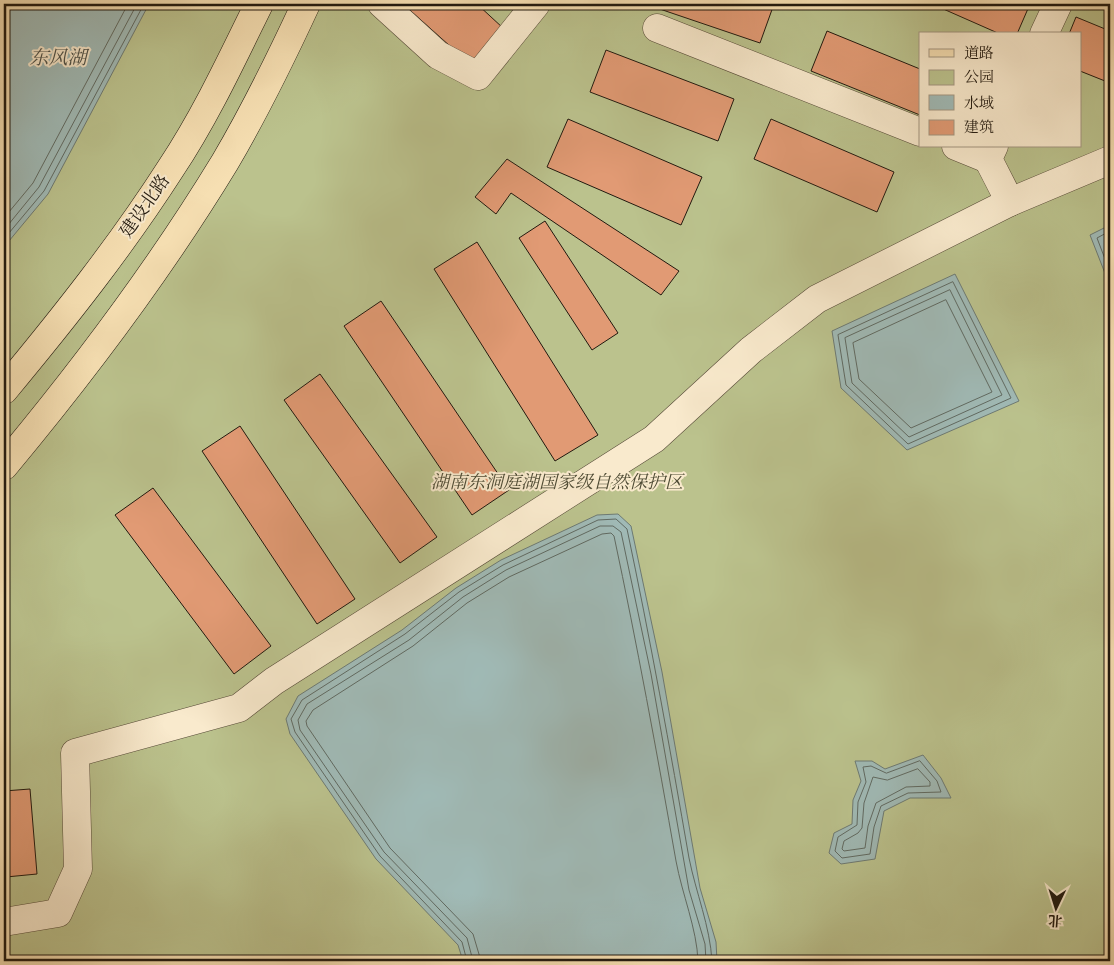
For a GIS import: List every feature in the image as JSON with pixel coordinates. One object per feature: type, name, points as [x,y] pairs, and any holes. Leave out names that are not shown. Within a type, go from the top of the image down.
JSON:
[{"type":"main road","name":"建设北路","points":[[4,390],[50,334],[127,232],[172,167],[222,80],[259,4]]},
{"type":"main road","points":[[4,466],[49,412],[179,234],[225,162],[306,4]]},
{"type":"street","points":[[382,4],[438,54],[478,76],[536,4]]},
{"type":"street","points":[[1045,32],[1058,4]]},
{"type":"street","points":[[657,28],[919,132]]},
{"type":"street","points":[[966,148],[991,153],[1010,202]]},
{"type":"street","points":[[4,922],[58,913],[78,869],[75,752],[239,708],[274,681],[654,439],[751,350],[817,299],[1010,202],[1110,160]]},
{"type":"green space","name":"湖南东洞庭湖国家级自然保护区","points":[[4,4],[1110,4],[1110,961],[4,961]]},
{"type":"water","name":"东风湖","points":[[4,4],[149,4],[48,194],[4,247]]},
{"type":"water","points":[[1110,225],[1110,286],[1090,235]]},
{"type":"water","points":[[955,274],[1019,401],[907,450],[841,388],[832,331]]},
{"type":"water","points":[[618,514],[631,526],[662,672],[700,888],[716,942],[717,961],[463,961],[458,945],[376,859],[290,734],[286,719],[298,696],[402,630],[456,588],[501,560],[597,515]]},
{"type":"water","points":[[923,755],[941,778],[951,798],[910,798],[884,811],[875,859],[841,864],[829,853],[834,833],[852,824],[853,800],[861,781],[855,761],[872,761],[885,769]]},
{"type":"building","points":[[403,4],[477,4],[503,28],[470,64]]},
{"type":"building","points":[[645,4],[774,4],[760,43]]},
{"type":"building","points":[[932,4],[1030,4],[1018,32],[995,32]]},
{"type":"building","points":[[1076,17],[1110,31],[1110,83],[1082,72],[1082,32],[1070,32]]},
{"type":"building","points":[[827,31],[919,69],[919,115],[811,71]]},
{"type":"building","points":[[606,50],[734,99],[718,141],[590,92]]},
{"type":"building","points":[[568,119],[702,177],[681,225],[547,167]]},
{"type":"building","points":[[771,119],[894,172],[877,212],[754,159]]},
{"type":"building","points":[[507,159],[679,271],[661,295],[511,193],[496,214],[475,197]]},
{"type":"building","points":[[545,221],[618,333],[592,350],[519,238]]},
{"type":"building","points":[[477,242],[598,435],[555,461],[434,269]]},
{"type":"building","points":[[381,301],[509,490],[472,515],[344,326]]},
{"type":"building","points":[[320,374],[437,537],[400,563],[284,400]]},
{"type":"building","points":[[240,426],[355,599],[317,624],[202,451]]},
{"type":"building","points":[[153,488],[271,646],[234,674],[115,515]]},
{"type":"building","points":[[30,789],[37,874],[6,877],[4,791]]}]
